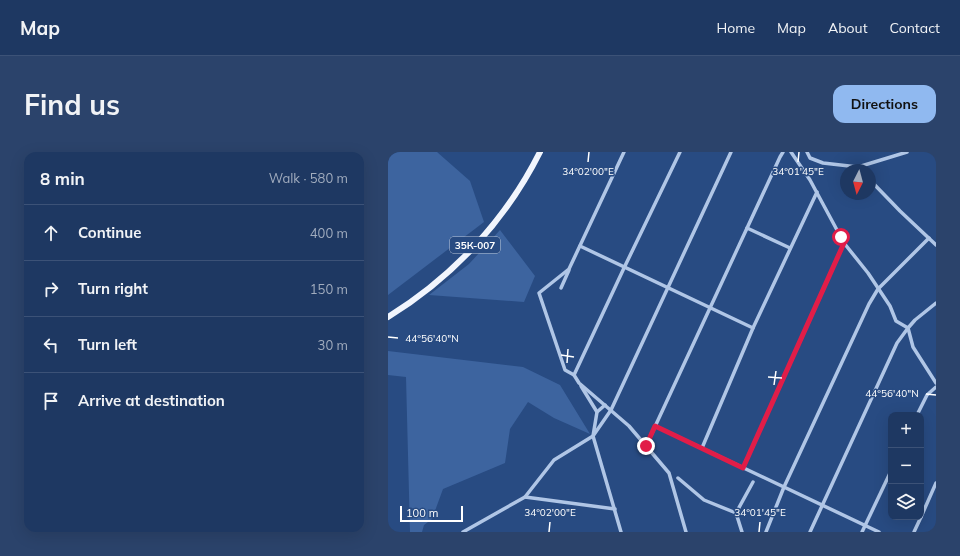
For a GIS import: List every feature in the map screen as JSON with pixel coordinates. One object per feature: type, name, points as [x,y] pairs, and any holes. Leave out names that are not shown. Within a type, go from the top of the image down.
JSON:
[{"type":"main road","name":"35К-007","points":[[388,317],[436,283],[477,244],[510,202],[523,183],[540,152]]},
{"type":"street","points":[[561,288],[624,152]]},
{"type":"street","points":[[574,376],[680,152]]},
{"type":"street","points":[[463,532],[525,496],[554,460],[593,436],[611,410],[731,152]]},
{"type":"street","points":[[646,446],[780,157],[784,152]]},
{"type":"street","points":[[791,152],[810,180],[844,243],[868,272],[890,306],[896,321],[908,328],[913,347],[936,383]]},
{"type":"street","points":[[807,152],[810,158],[823,163],[840,165]]},
{"type":"street","points":[[871,164],[906,152]]},
{"type":"street","points":[[876,186],[936,245]]},
{"type":"street","points":[[702,448],[753,328],[816,192]]},
{"type":"street","points":[[747,228],[790,248]]},
{"type":"street","points":[[766,532],[784,487],[869,304],[878,289],[929,238]]},
{"type":"street","points":[[743,468],[844,243]]},
{"type":"street","points":[[580,246],[753,328]]},
{"type":"street","points":[[569,268],[539,292],[565,370],[574,376],[579,383],[629,426],[669,473],[686,532]]},
{"type":"street","points":[[810,532],[897,343],[908,328],[936,303]]},
{"type":"street","points":[[574,376],[597,412]]},
{"type":"street","points":[[918,412],[926,395],[936,387]]},
{"type":"street","points":[[605,405],[597,412],[593,436],[621,532]]},
{"type":"street","points":[[655,426],[879,532]]},
{"type":"street","points":[[862,532],[888,477]]},
{"type":"street","points":[[678,478],[704,500],[736,513]]},
{"type":"street","points":[[742,532],[736,513],[753,482]]},
{"type":"street","points":[[924,510],[936,484]]},
{"type":"street","points":[[525,496],[615,509]]},
{"type":"street","points":[[914,532],[920,520]]},
{"type":"shaded area","points":[[388,152],[437,152],[470,181],[484,222],[388,295]]},
{"type":"shaded area","points":[[500,230],[535,276],[524,302],[429,295],[469,264]]},
{"type":"shaded area","points":[[388,351],[523,367],[560,385],[590,434],[554,418],[528,402],[510,429],[505,463],[443,489],[432,519],[424,525],[422,532],[410,532],[406,377],[388,375]]},
{"type":"route","points":[[646,446],[655,426],[743,468],[844,243],[841,237]]}]
